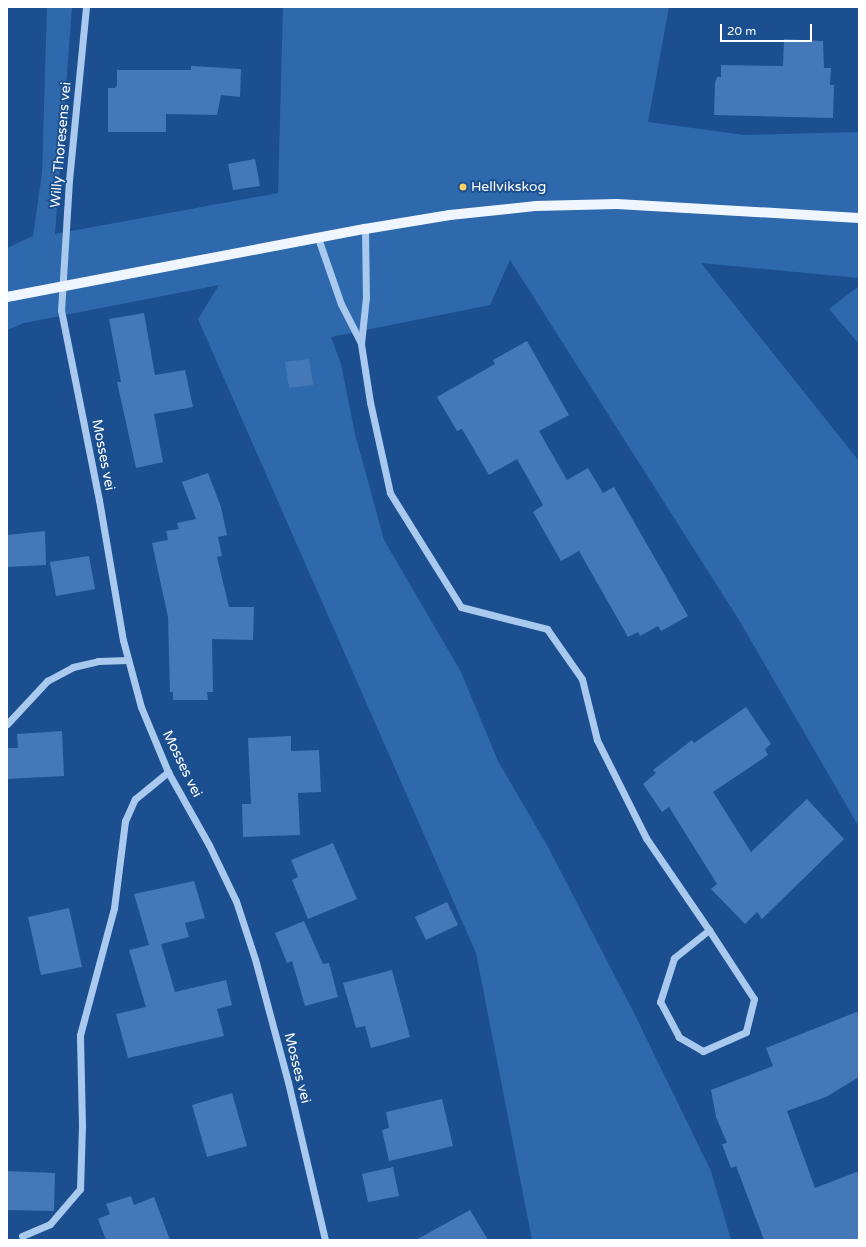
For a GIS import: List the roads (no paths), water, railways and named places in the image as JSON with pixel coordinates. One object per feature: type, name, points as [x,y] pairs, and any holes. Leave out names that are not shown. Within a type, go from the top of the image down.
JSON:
[{"type":"main road","points":[[7,297],[365,229],[450,215],[535,206],[617,204],[859,218]]},
{"type":"street","name":"Willy Thoresens vei","points":[[63,286],[69,180],[86,7]]},
{"type":"street","points":[[365,229],[366,297],[361,344],[370,402],[390,493],[461,607],[547,629],[582,679],[597,740],[646,838],[709,930],[754,999],[746,1032],[703,1051],[678,1037],[660,1002],[674,958],[709,930]]},
{"type":"street","points":[[318,238],[341,304],[361,344]]},
{"type":"street","name":"Mosses vei","points":[[63,286],[61,310],[128,660],[141,707],[168,772],[209,845],[238,908],[255,959],[288,1082],[325,1240]]},
{"type":"street","points":[[7,724],[47,680],[73,668],[98,661],[128,660]]},
{"type":"street","points":[[22,1236],[50,1224],[80,1188],[82,1126],[80,1035],[114,908],[125,821],[135,799],[168,772]]},
{"type":"place","name":"Hellvikskog","points":[[463,187]]}]
